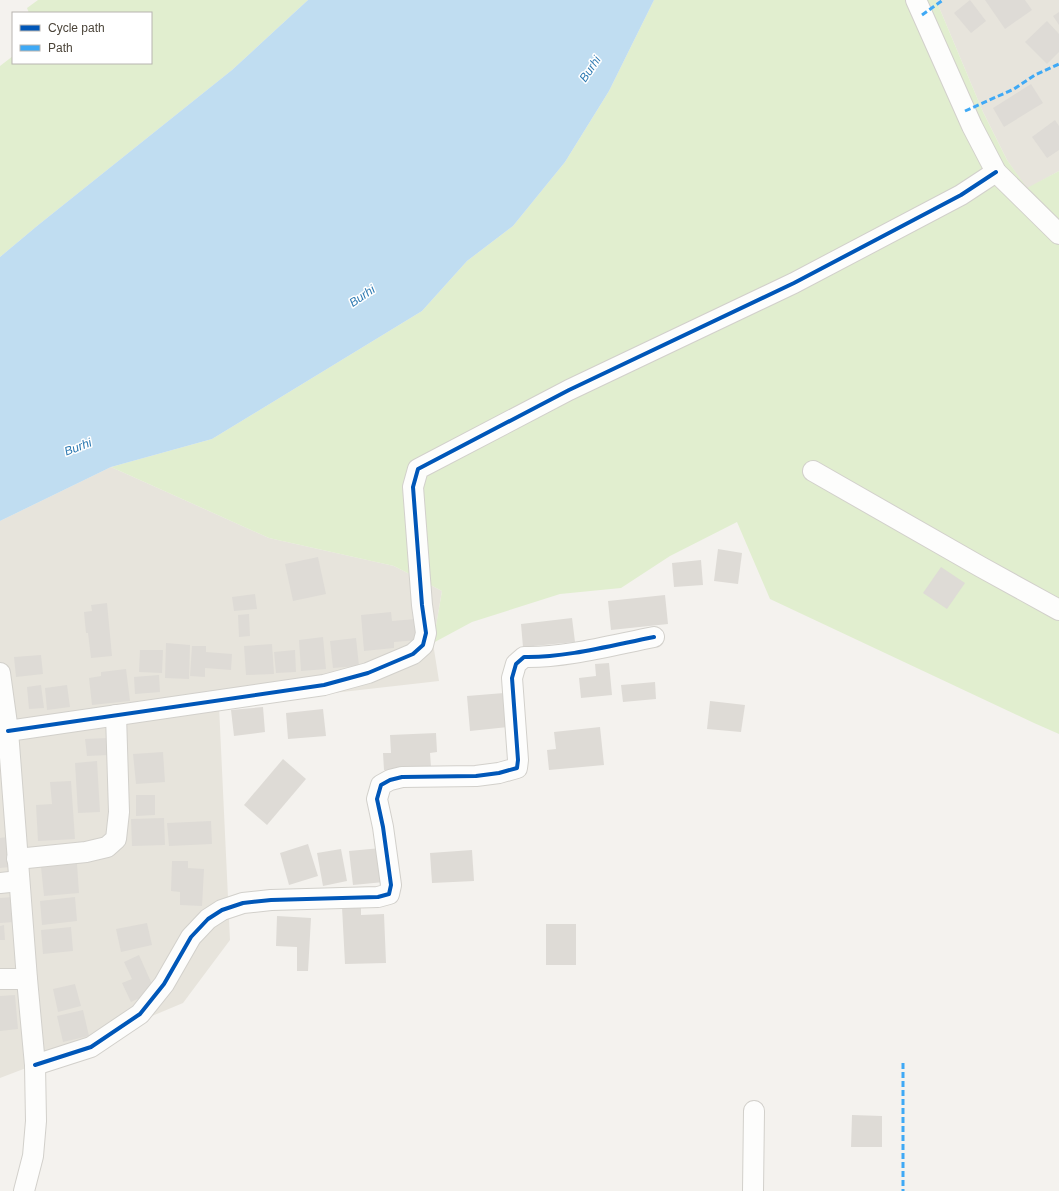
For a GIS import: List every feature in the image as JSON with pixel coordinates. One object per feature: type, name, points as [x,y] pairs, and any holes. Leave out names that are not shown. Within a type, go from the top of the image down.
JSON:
[{"type":"street","points":[[916,0],[972,126],[996,172],[1059,234]]},
{"type":"street","points":[[8,731],[324,685],[368,673],[413,654],[422,645],[426,633],[422,605],[413,487],[418,469],[569,390],[794,283],[961,196],[996,172]]},
{"type":"street","points":[[813,471],[1059,610]]},
{"type":"street","points":[[35,1065],[91,1047],[140,1014],[164,984],[191,937],[208,919],[222,910],[242,903],[271,900],[378,897],[389,894],[391,885],[383,827],[376,799],[381,785],[390,780],[402,777],[476,776],[498,773],[516,768],[518,760],[512,678],[516,664],[524,657],[581,651],[654,637]]},
{"type":"street","points":[[0,673],[8,731],[6,784],[17,859],[10,882],[27,978],[35,1065],[36,1121],[33,1156],[24,1191]]},
{"type":"street","points":[[17,859],[86,852],[107,847],[116,839],[119,812],[116,715]]},
{"type":"street","points":[[0,979],[27,978]]},
{"type":"street","points":[[753,1191],[754,1111]]},
{"type":"shaded area","points":[[936,0],[1059,0],[1059,171],[1027,189],[1007,160],[983,112]]},
{"type":"shaded area","points":[[111,467],[269,538],[394,566],[442,591],[433,643],[439,681],[219,706],[230,940],[183,1003],[0,1078],[0,521]]},
{"type":"green space","points":[[38,0],[308,0],[232,70],[0,257],[0,66],[12,57],[12,64],[152,64],[152,12],[29,12],[27,8]]},
{"type":"green space","points":[[654,0],[936,0],[983,112],[1007,160],[1027,188],[1059,171],[1059,734],[770,599],[737,522],[670,556],[621,588],[560,594],[472,622],[433,643],[442,591],[394,566],[269,538],[111,467],[212,439],[422,311],[467,261],[513,226],[565,162],[609,91]]},
{"type":"water","name":"Burhi","points":[[308,0],[654,0],[609,91],[565,162],[513,226],[467,261],[422,311],[212,439],[111,467],[0,521],[0,257],[232,70]]},
{"type":"building","points":[[970,0],[986,21],[971,33],[954,13]]},
{"type":"building","points":[[985,0],[1025,0],[1032,10],[1005,29]]},
{"type":"building","points":[[1059,12],[1059,25],[1053,16]]},
{"type":"building","points":[[1047,21],[1059,34],[1059,52],[1047,64],[1025,42]]},
{"type":"building","points":[[1031,84],[1043,103],[1004,127],[993,108]]},
{"type":"building","points":[[1055,120],[1059,126],[1059,150],[1047,158],[1032,137]]},
{"type":"building","points":[[718,549],[742,553],[738,584],[714,581]]},
{"type":"building","points":[[318,557],[326,594],[293,601],[285,564]]},
{"type":"building","points":[[701,560],[703,585],[674,587],[672,563]]},
{"type":"building","points":[[941,567],[965,583],[947,609],[923,593]]},
{"type":"building","points":[[255,594],[257,609],[234,611],[232,597]]},
{"type":"building","points":[[665,595],[668,624],[611,630],[608,601]]},
{"type":"building","points":[[107,603],[112,656],[91,658],[84,612],[92,611],[91,605]]},
{"type":"building","points":[[391,612],[392,621],[416,619],[418,640],[394,642],[394,648],[364,651],[361,615]]},
{"type":"building","points":[[249,614],[250,636],[239,637],[238,615]]},
{"type":"building","points":[[572,618],[575,642],[523,647],[521,624]]},
{"type":"building","points":[[323,637],[326,669],[301,671],[299,640]]},
{"type":"building","points":[[356,638],[359,666],[333,668],[330,641]]},
{"type":"building","points":[[166,643],[190,645],[189,679],[165,678]]},
{"type":"building","points":[[272,644],[274,674],[246,675],[244,646]]},
{"type":"building","points":[[192,646],[206,646],[206,652],[232,654],[231,670],[205,668],[205,677],[190,676]]},
{"type":"building","points":[[140,650],[163,650],[162,673],[139,672]]},
{"type":"building","points":[[295,650],[296,672],[276,673],[274,652]]},
{"type":"building","points":[[41,655],[43,674],[16,677],[14,657]]},
{"type":"building","points":[[609,663],[612,695],[581,698],[579,678],[596,676],[595,664]]},
{"type":"building","points":[[126,669],[130,701],[92,705],[89,678],[101,676],[101,672]]},
{"type":"building","points":[[159,675],[160,692],[135,694],[134,677]]},
{"type":"building","points":[[655,682],[656,699],[623,702],[621,685]]},
{"type":"building","points":[[41,685],[44,708],[29,709],[27,687]]},
{"type":"building","points":[[67,685],[70,707],[47,710],[45,688]]},
{"type":"building","points":[[504,693],[508,727],[470,731],[467,696]]},
{"type":"building","points":[[710,701],[745,705],[741,732],[707,729]]},
{"type":"building","points":[[263,707],[265,732],[234,736],[231,710]]},
{"type":"building","points":[[323,709],[326,736],[288,739],[286,713]]},
{"type":"building","points":[[600,727],[604,765],[549,770],[547,750],[556,749],[554,732]]},
{"type":"building","points":[[436,733],[437,752],[430,753],[431,767],[384,770],[383,753],[391,753],[390,735]]},
{"type":"building","points":[[108,738],[109,755],[87,756],[85,739]]},
{"type":"building","points":[[163,752],[165,782],[136,784],[133,754]]},
{"type":"building","points":[[283,759],[306,779],[267,825],[244,805]]},
{"type":"building","points":[[97,761],[100,812],[78,813],[75,763]]},
{"type":"building","points":[[71,781],[75,839],[38,841],[36,805],[52,804],[50,782]]},
{"type":"building","points":[[136,795],[155,795],[155,815],[136,816]]},
{"type":"building","points":[[164,818],[165,845],[132,846],[131,819]]},
{"type":"building","points":[[211,821],[212,844],[169,846],[167,823]]},
{"type":"building","points":[[7,837],[10,867],[0,868],[0,838]]},
{"type":"building","points":[[308,844],[318,876],[289,885],[280,853]]},
{"type":"building","points":[[381,848],[384,882],[353,885],[349,851]]},
{"type":"building","points":[[341,849],[347,881],[323,886],[317,853]]},
{"type":"building","points":[[472,850],[474,881],[432,883],[430,853]]},
{"type":"building","points":[[172,861],[188,861],[188,868],[204,869],[202,906],[180,905],[180,892],[171,891]]},
{"type":"building","points":[[77,864],[79,893],[44,896],[41,867]]},
{"type":"building","points":[[13,897],[14,922],[0,923],[0,898]]},
{"type":"building","points":[[75,897],[77,921],[42,925],[40,901]]},
{"type":"building","points":[[361,906],[361,915],[384,914],[386,963],[345,964],[342,907]]},
{"type":"building","points":[[277,916],[311,918],[308,971],[297,971],[297,947],[276,946]]},
{"type":"building","points":[[147,923],[152,945],[121,952],[116,929]]},
{"type":"building","points":[[546,924],[576,924],[576,965],[546,965]]},
{"type":"building","points":[[4,925],[5,940],[0,940],[0,926]]},
{"type":"building","points":[[71,927],[73,951],[43,954],[41,930]]},
{"type":"building","points":[[139,955],[155,991],[131,1002],[122,983],[132,979],[124,962]]},
{"type":"building","points":[[75,984],[81,1006],[58,1012],[53,989]]},
{"type":"building","points":[[15,995],[18,1029],[0,1031],[0,996]]},
{"type":"building","points":[[83,1010],[89,1036],[63,1042],[57,1016]]},
{"type":"building","points":[[852,1115],[882,1116],[882,1147],[851,1147]]},
{"type":"marked path","points":[[922,15],[943,0]]},
{"type":"marked path","points":[[965,111],[1014,89],[1035,75],[1059,64]]},
{"type":"marked path","points":[[903,1063],[903,1191]]},
{"type":"cycle path","points":[[8,731],[324,685],[368,673],[413,654],[423,645],[426,633],[422,605],[413,487],[418,469],[569,390],[794,283],[961,195],[996,172]]},
{"type":"cycle path","points":[[35,1065],[91,1047],[140,1014],[164,984],[191,937],[208,919],[222,910],[243,903],[271,900],[378,897],[389,894],[391,885],[383,827],[377,799],[381,785],[390,780],[402,777],[476,776],[499,773],[517,768],[518,760],[512,678],[516,664],[524,657],[540,657],[572,653],[654,637]]}]
